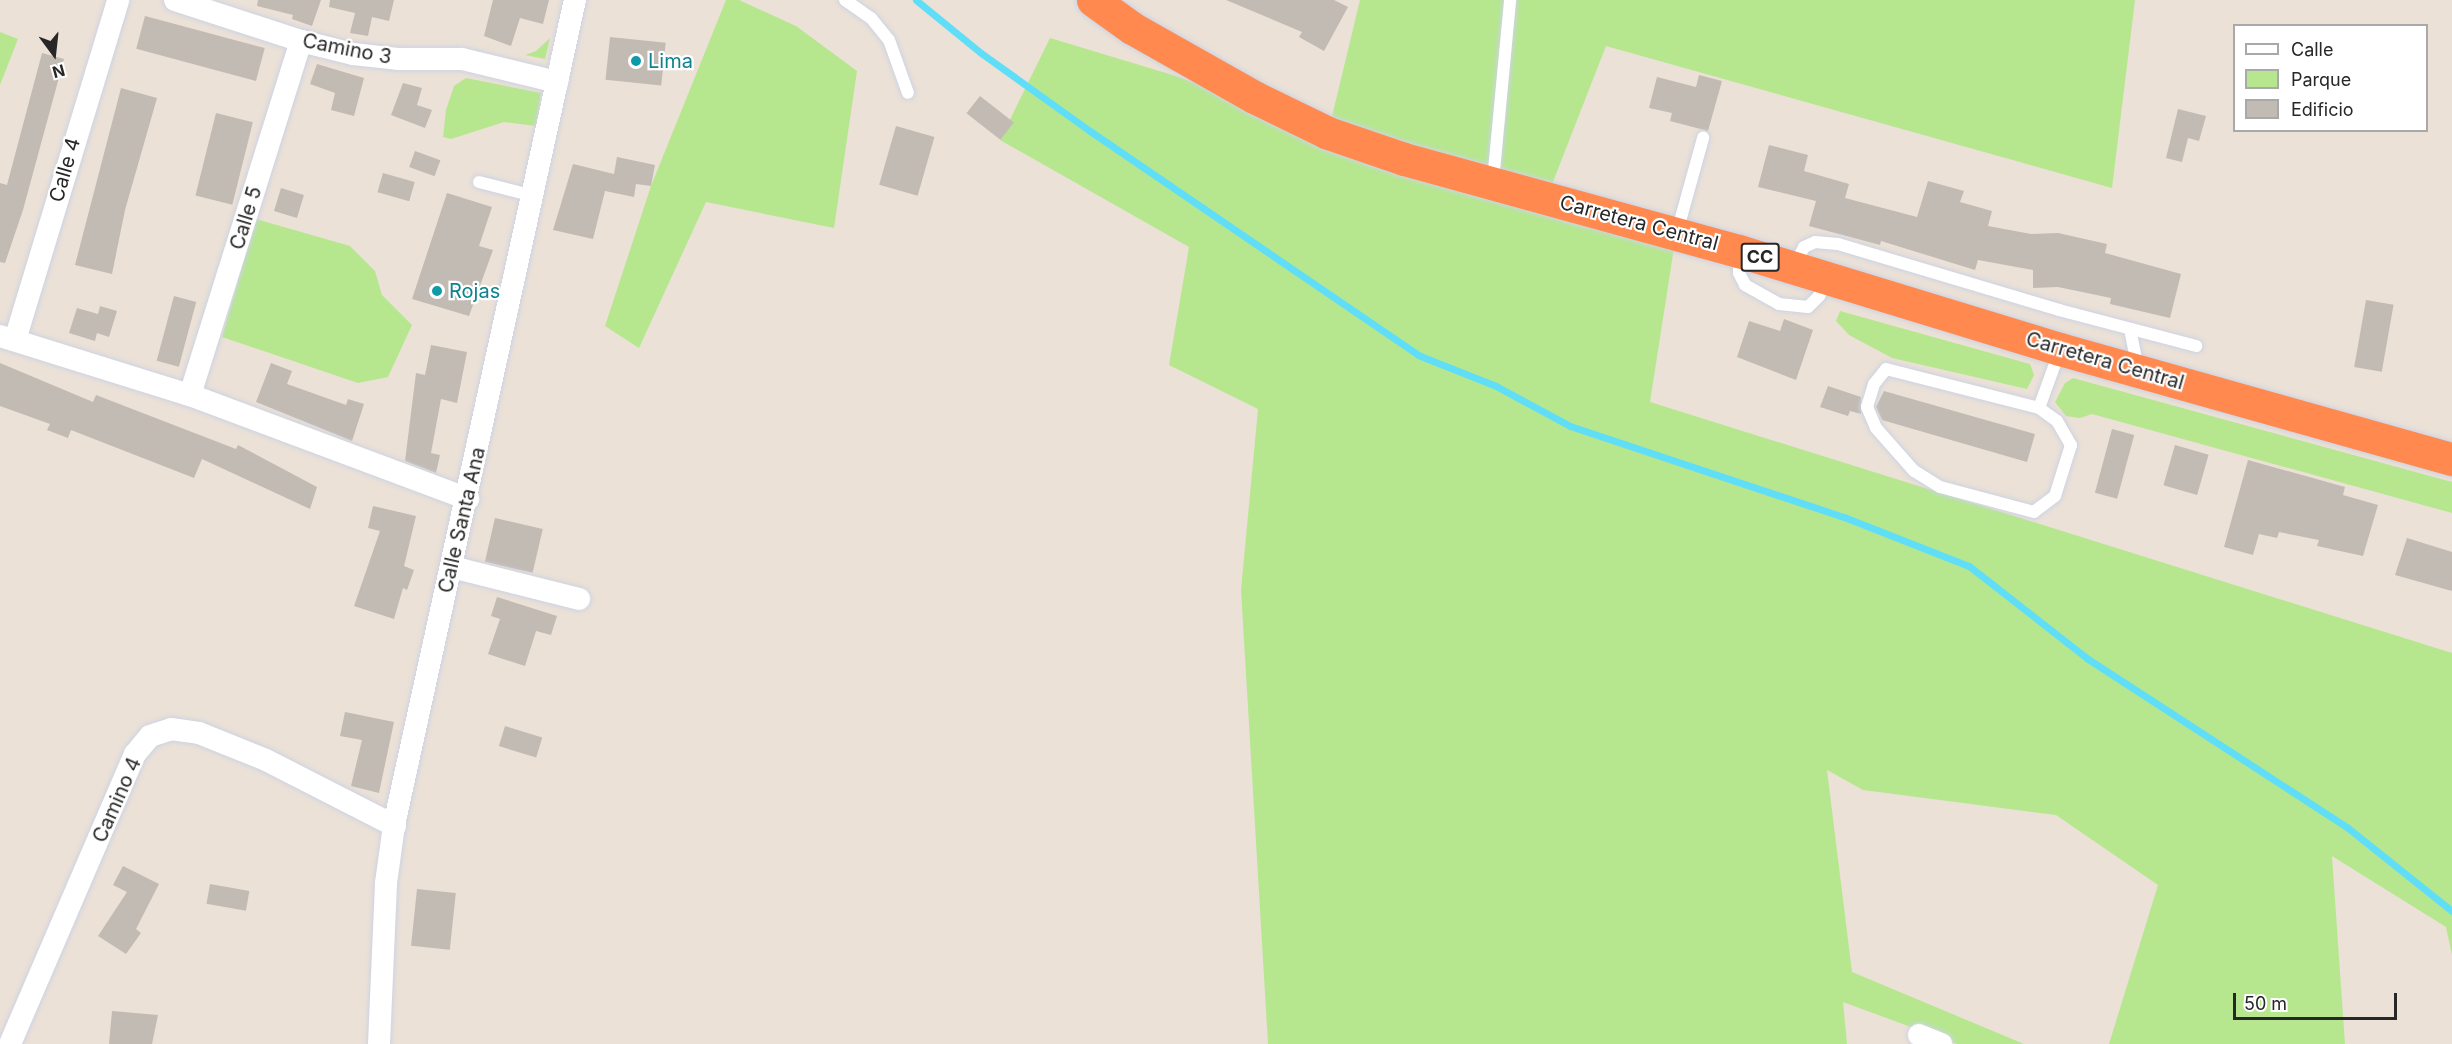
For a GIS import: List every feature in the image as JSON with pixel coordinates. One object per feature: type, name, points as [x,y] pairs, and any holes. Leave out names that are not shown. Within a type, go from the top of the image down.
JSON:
[{"type":"highway","name":"Carretera Central","points":[[1093,0],[1141,33],[1254,97],[1328,133],[1404,159],[1739,251],[2060,349],[2452,459]]},
{"type":"street","name":"Calle 4","points":[[7,338],[118,0]]},
{"type":"street","name":"Camino 3","points":[[175,0],[301,41],[398,59],[462,59],[557,82]]},
{"type":"street","name":"Calle Santa Ana","points":[[379,1044],[387,883],[394,826],[468,499],[531,195],[576,0]]},
{"type":"street","name":"Calle 5","points":[[190,395],[301,41]]},
{"type":"street","points":[[7,338],[190,395],[468,499]]},
{"type":"street","points":[[452,567],[579,599]]},
{"type":"street","name":"Camino 4","points":[[10,1044],[135,754],[150,736],[171,729],[199,733],[266,760],[394,826]]},
{"type":"street","points":[[1919,1035],[1941,1044]]},
{"type":"lane","points":[[845,0],[871,18],[889,40],[908,93]]},
{"type":"lane","points":[[1493,182],[1510,0]]},
{"type":"lane","points":[[1676,235],[1703,138]]},
{"type":"lane","points":[[479,182],[531,195]]},
{"type":"lane","points":[[1793,267],[1804,247],[1815,242],[1838,244],[2196,346]]},
{"type":"lane","points":[[1739,251],[1739,273],[1746,285],[1779,304],[1808,307],[1819,296],[1827,278]]},
{"type":"lane","points":[[2130,329],[2138,370]]},
{"type":"lane","points":[[2039,408],[2060,349]]},
{"type":"lane","points":[[1886,369],[2039,408],[2057,421],[2072,445],[2055,496],[2034,512],[1940,488],[1914,471],[1876,428],[1867,407],[1874,384],[1886,369]]},
{"type":"green space","points":[[726,0],[739,0],[796,26],[857,71],[834,228],[706,202],[639,348],[605,326],[651,186]]},
{"type":"green space","points":[[1360,0],[2135,0],[2112,188],[1606,46],[1549,192],[1676,235],[1650,402],[2452,653],[2452,955],[2446,927],[2332,856],[2345,1044],[2109,1044],[2158,885],[2056,815],[1863,790],[1827,770],[1852,972],[2024,1044],[1957,1044],[1843,1002],[1847,1044],[1268,1044],[1241,590],[1258,409],[1169,365],[1189,247],[1000,140],[1050,38],[1176,76],[1328,133]]},
{"type":"green space","points":[[0,32],[18,39],[0,85]]},
{"type":"green space","points":[[550,38],[545,59],[525,55],[536,51]]},
{"type":"green space","points":[[466,78],[541,93],[536,126],[504,122],[451,139],[443,137],[446,110],[454,86]]},
{"type":"green space","points":[[256,219],[350,246],[375,271],[382,295],[412,325],[388,377],[358,383],[222,337]]},
{"type":"green space","points":[[1840,311],[2030,364],[2034,375],[2027,389],[1892,358],[1849,335],[1836,321]]},
{"type":"green space","points":[[2073,378],[2452,482],[2452,513],[2092,414],[2080,418],[2066,416],[2055,402],[2065,383]]},
{"type":"building","points":[[258,0],[321,0],[312,26],[292,19],[293,15],[257,6]]},
{"type":"building","points":[[330,0],[394,0],[389,21],[372,17],[368,36],[350,33],[355,13],[329,7]]},
{"type":"building","points":[[493,0],[549,0],[543,24],[520,18],[511,46],[484,36]]},
{"type":"building","points":[[1226,0],[1334,0],[1348,7],[1324,51],[1299,37],[1302,32]]},
{"type":"building","points":[[145,16],[265,48],[256,81],[136,49]]},
{"type":"building","name":"Lima","points":[[610,37],[666,43],[661,86],[606,80]]},
{"type":"building","points":[[42,53],[64,59],[23,210],[5,263],[0,262],[0,183],[7,185]]},
{"type":"building","points":[[317,64],[364,78],[354,116],[331,110],[335,93],[310,84]]},
{"type":"building","points":[[1699,75],[1722,81],[1708,131],[1670,121],[1672,113],[1649,108],[1657,77],[1696,87]]},
{"type":"building","points":[[403,83],[422,88],[417,105],[432,110],[425,128],[391,115]]},
{"type":"building","points":[[121,88],[157,98],[125,210],[112,274],[75,265]]},
{"type":"building","points":[[980,96],[1014,122],[1000,140],[966,113]]},
{"type":"building","points":[[2178,109],[2206,116],[2199,141],[2188,138],[2182,162],[2166,158]]},
{"type":"building","points":[[216,113],[253,122],[232,205],[195,195]]},
{"type":"building","points":[[896,126],[934,137],[918,196],[879,185]]},
{"type":"building","points":[[1769,145],[1808,155],[1804,171],[1849,184],[1845,198],[1917,217],[1928,181],[1964,191],[1960,202],[1992,211],[1988,226],[2031,234],[2058,233],[2107,244],[2105,253],[2181,274],[2170,318],[2110,304],[2111,298],[2058,287],[2033,288],[2033,270],[1978,260],[1975,270],[1881,241],[1880,245],[1809,226],[1816,201],[1758,187]]},
{"type":"building","points":[[415,151],[440,160],[435,176],[409,167]]},
{"type":"building","points":[[617,157],[655,165],[651,186],[636,184],[634,197],[605,191],[593,239],[553,230],[573,164],[614,174]]},
{"type":"building","points":[[383,173],[415,182],[409,201],[377,192]]},
{"type":"building","points":[[281,188],[304,195],[297,218],[274,211]]},
{"type":"building","points":[[447,193],[492,207],[479,246],[493,250],[469,316],[412,299]]},
{"type":"building","points":[[174,296],[196,302],[179,367],[157,361]]},
{"type":"building","points":[[2366,300],[2394,305],[2382,372],[2354,367]]},
{"type":"building","points":[[100,306],[117,311],[109,337],[97,333],[95,341],[69,333],[77,308],[98,314]]},
{"type":"building","points":[[1784,319],[1813,330],[1796,380],[1737,357],[1749,321],[1780,331]]},
{"type":"building","points":[[431,345],[467,352],[457,403],[441,399],[431,453],[440,455],[436,473],[405,461],[416,373],[425,375]]},
{"type":"building","points":[[0,363],[93,402],[96,395],[236,449],[238,445],[317,487],[310,509],[202,459],[194,478],[71,430],[68,438],[47,430],[50,424],[0,406]]},
{"type":"building","points":[[271,363],[292,371],[287,384],[346,405],[348,399],[364,404],[352,441],[256,402]]},
{"type":"building","points":[[1828,386],[1861,397],[1861,414],[1850,411],[1848,416],[1820,407]]},
{"type":"building","points":[[1884,391],[2035,434],[2027,462],[1882,420],[1876,407]]},
{"type":"building","points":[[2112,429],[2134,435],[2117,499],[2095,493]]},
{"type":"building","points":[[2175,445],[2209,455],[2197,495],[2163,485]]},
{"type":"building","points":[[2248,460],[2345,487],[2343,495],[2378,505],[2363,556],[2317,546],[2319,540],[2279,532],[2277,538],[2259,534],[2253,555],[2224,547]]},
{"type":"building","points":[[373,506],[416,516],[404,566],[414,570],[407,590],[403,588],[394,619],[354,606],[380,531],[368,528]]},
{"type":"building","points":[[495,518],[543,529],[533,573],[485,562]]},
{"type":"building","points":[[2407,538],[2452,552],[2452,591],[2395,575]]},
{"type":"building","points":[[497,597],[557,616],[551,635],[536,631],[525,666],[488,654],[500,619],[491,616]]},
{"type":"building","points":[[345,712],[394,722],[379,793],[351,786],[362,740],[340,736]]},
{"type":"building","points":[[505,726],[542,737],[536,757],[499,746]]},
{"type":"building","points":[[123,866],[159,884],[136,929],[141,933],[126,954],[98,936],[127,892],[113,885]]},
{"type":"building","points":[[210,884],[249,891],[246,911],[207,904]]},
{"type":"building","points":[[417,889],[456,893],[450,950],[411,946]]},
{"type":"building","points":[[112,1011],[158,1015],[152,1044],[109,1044]]},
{"type":"waterway","points":[[916,0],[981,53],[1090,131],[1418,355],[1496,386],[1570,426],[1844,517],[1969,566],[2088,659],[2348,828],[2452,911]]},
{"type":"place","name":"Lima","points":[[636,61]]},
{"type":"place","name":"Rojas","points":[[437,291]]}]
